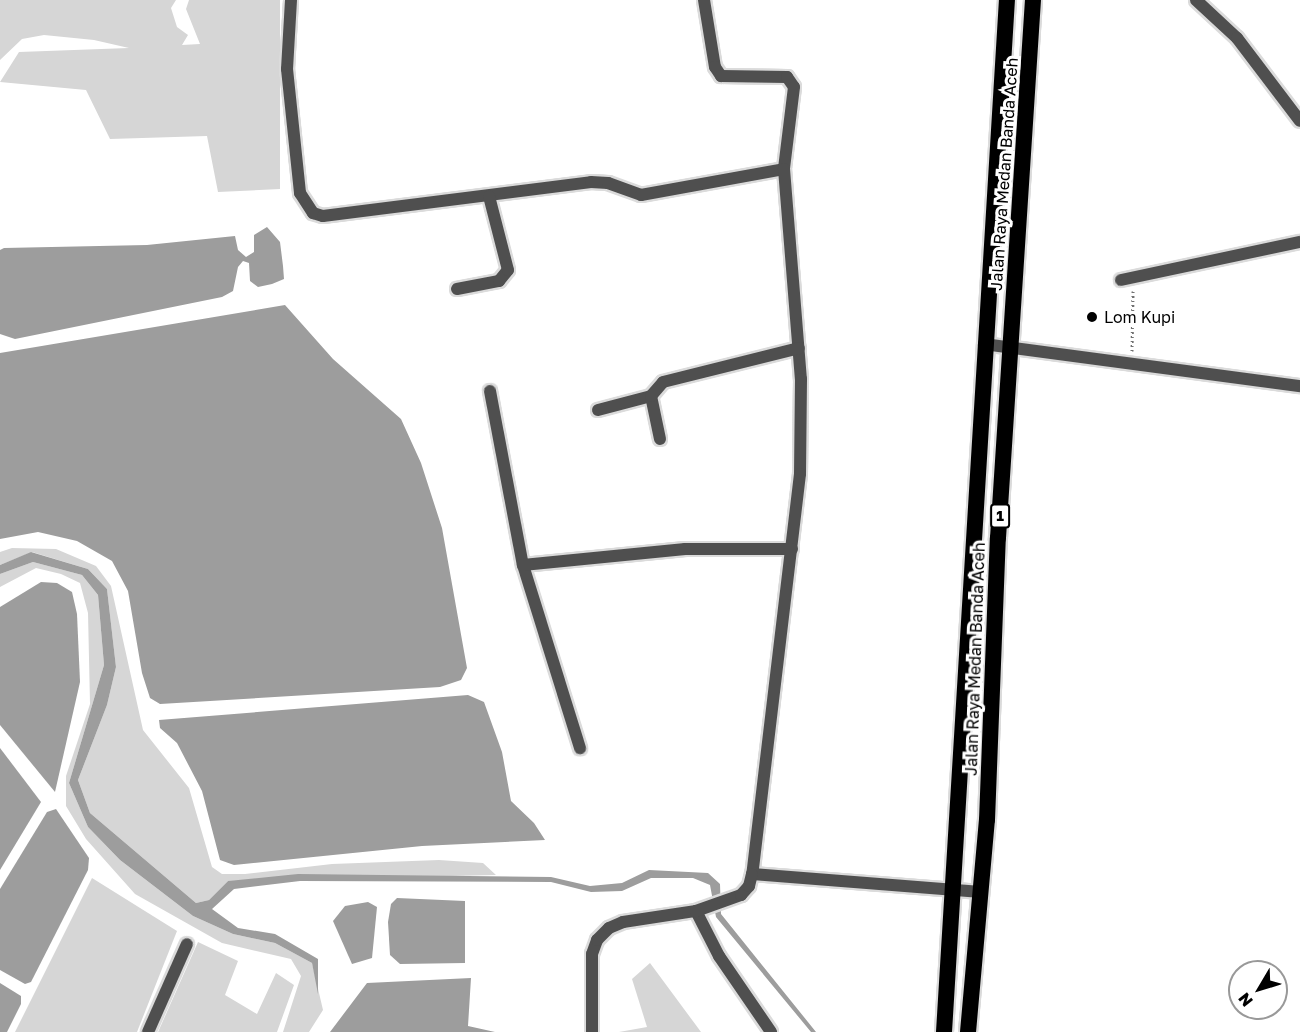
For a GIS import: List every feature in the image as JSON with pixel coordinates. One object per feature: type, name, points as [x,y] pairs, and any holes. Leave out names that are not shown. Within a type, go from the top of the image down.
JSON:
[{"type":"highway","name":"Jalan Raya Medan Banda Aceh","points":[[944,1032],[955,892],[984,344],[1007,0]]},
{"type":"highway","name":"Jalan Raya Medan Banda Aceh","points":[[968,1032],[981,892],[1033,0]]},
{"type":"street","points":[[291,0],[287,69],[300,193],[307,208],[323,216],[591,182],[608,183],[641,195],[784,169]]},
{"type":"street","points":[[592,1032],[590,970],[597,940],[609,928],[623,922],[696,911],[728,899],[749,886],[792,549],[800,454],[799,348],[784,169],[792,81],[786,77],[721,76],[715,67],[704,0]]},
{"type":"street","points":[[1196,0],[1237,38],[1300,121]]},
{"type":"street","points":[[457,289],[499,281],[508,270],[489,196]]},
{"type":"street","points":[[1127,279],[1300,242]]},
{"type":"street","points":[[984,344],[1011,350],[1300,386]]},
{"type":"street","points":[[598,410],[651,396],[670,379],[799,348]]},
{"type":"street","points":[[490,391],[523,565],[580,748]]},
{"type":"street","points":[[651,396],[660,440]]},
{"type":"street","points":[[523,565],[685,549],[792,549]]},
{"type":"street","points":[[752,874],[955,892],[981,892]]},
{"type":"street","points":[[696,911],[718,956],[771,1032]]},
{"type":"street","points":[[148,1032],[187,944]]},
{"type":"path","points":[[1127,279],[1132,365]]},
{"type":"shaded area","points":[[0,0],[176,0],[171,8],[177,27],[188,35],[182,45],[200,44],[186,9],[189,0],[280,0],[280,189],[218,192],[207,136],[110,139],[86,90],[0,82],[19,52],[129,48],[94,40],[44,35],[22,39],[0,60]]},
{"type":"shaded area","points":[[267,227],[280,242],[283,266],[284,279],[272,284],[258,287],[250,281],[249,263],[243,261],[238,267],[233,291],[222,297],[15,339],[0,334],[0,250],[4,248],[147,245],[235,236],[238,250],[246,257],[254,252],[254,235]]},
{"type":"shaded area","points":[[285,305],[333,359],[401,419],[421,463],[442,528],[467,668],[461,680],[440,687],[160,704],[150,698],[142,673],[128,591],[112,561],[77,541],[38,532],[0,539],[0,353]]},
{"type":"shaded area","points":[[12,548],[56,549],[96,566],[111,586],[143,730],[189,788],[212,867],[222,874],[245,874],[332,864],[439,860],[483,863],[496,875],[228,881],[209,900],[196,903],[90,813],[78,780],[107,705],[116,667],[107,589],[88,569],[32,552],[0,565],[0,552]]},
{"type":"shaded area","points":[[31,552],[88,569],[107,589],[116,667],[107,705],[78,780],[90,813],[196,903],[209,900],[228,881],[298,874],[551,877],[590,886],[622,883],[649,870],[708,873],[720,884],[721,914],[816,1032],[811,1032],[716,917],[710,885],[693,878],[651,878],[622,891],[591,892],[551,882],[300,881],[234,889],[212,909],[238,928],[275,934],[318,959],[318,994],[312,963],[275,943],[233,934],[193,916],[120,860],[88,827],[69,783],[104,665],[98,595],[82,575],[33,562],[0,574],[0,565]]},
{"type":"shaded area","points":[[33,562],[82,575],[98,595],[104,665],[69,783],[88,827],[120,860],[193,916],[233,934],[275,943],[312,963],[323,1010],[309,1032],[283,1032],[301,976],[291,959],[222,943],[135,894],[86,839],[66,806],[66,776],[90,704],[88,613],[80,583],[61,574],[36,568],[0,587],[0,574]]},
{"type":"shaded area","points":[[41,582],[57,583],[72,592],[77,614],[80,682],[55,792],[0,725],[0,607]]},
{"type":"shaded area","points":[[468,695],[484,702],[502,752],[511,801],[534,823],[545,840],[422,846],[234,865],[220,860],[202,791],[177,743],[160,728],[159,720]]},
{"type":"shaded area","points":[[0,748],[41,802],[0,870]]},
{"type":"shaded area","points":[[56,809],[89,858],[88,870],[31,982],[25,984],[0,970],[0,889],[47,812]]},
{"type":"shaded area","points":[[92,878],[177,931],[137,1032],[15,1032]]},
{"type":"shaded area","points":[[397,898],[465,901],[465,963],[400,964],[390,955],[388,922],[391,904]]},
{"type":"shaded area","points":[[368,902],[377,907],[372,958],[352,964],[333,921],[345,906]]},
{"type":"shaded area","points":[[198,942],[238,961],[225,995],[257,1014],[276,973],[294,985],[277,1032],[158,1032]]},
{"type":"shaded area","points":[[650,963],[701,1032],[619,1032],[647,1027],[632,979]]},
{"type":"shaded area","points":[[471,978],[468,1026],[495,1032],[330,1032],[367,983]]},
{"type":"shaded area","points":[[0,983],[21,996],[21,1004],[7,1032],[0,1032]]},
{"type":"place","name":"Lom Kupi","points":[[1092,317]]}]
